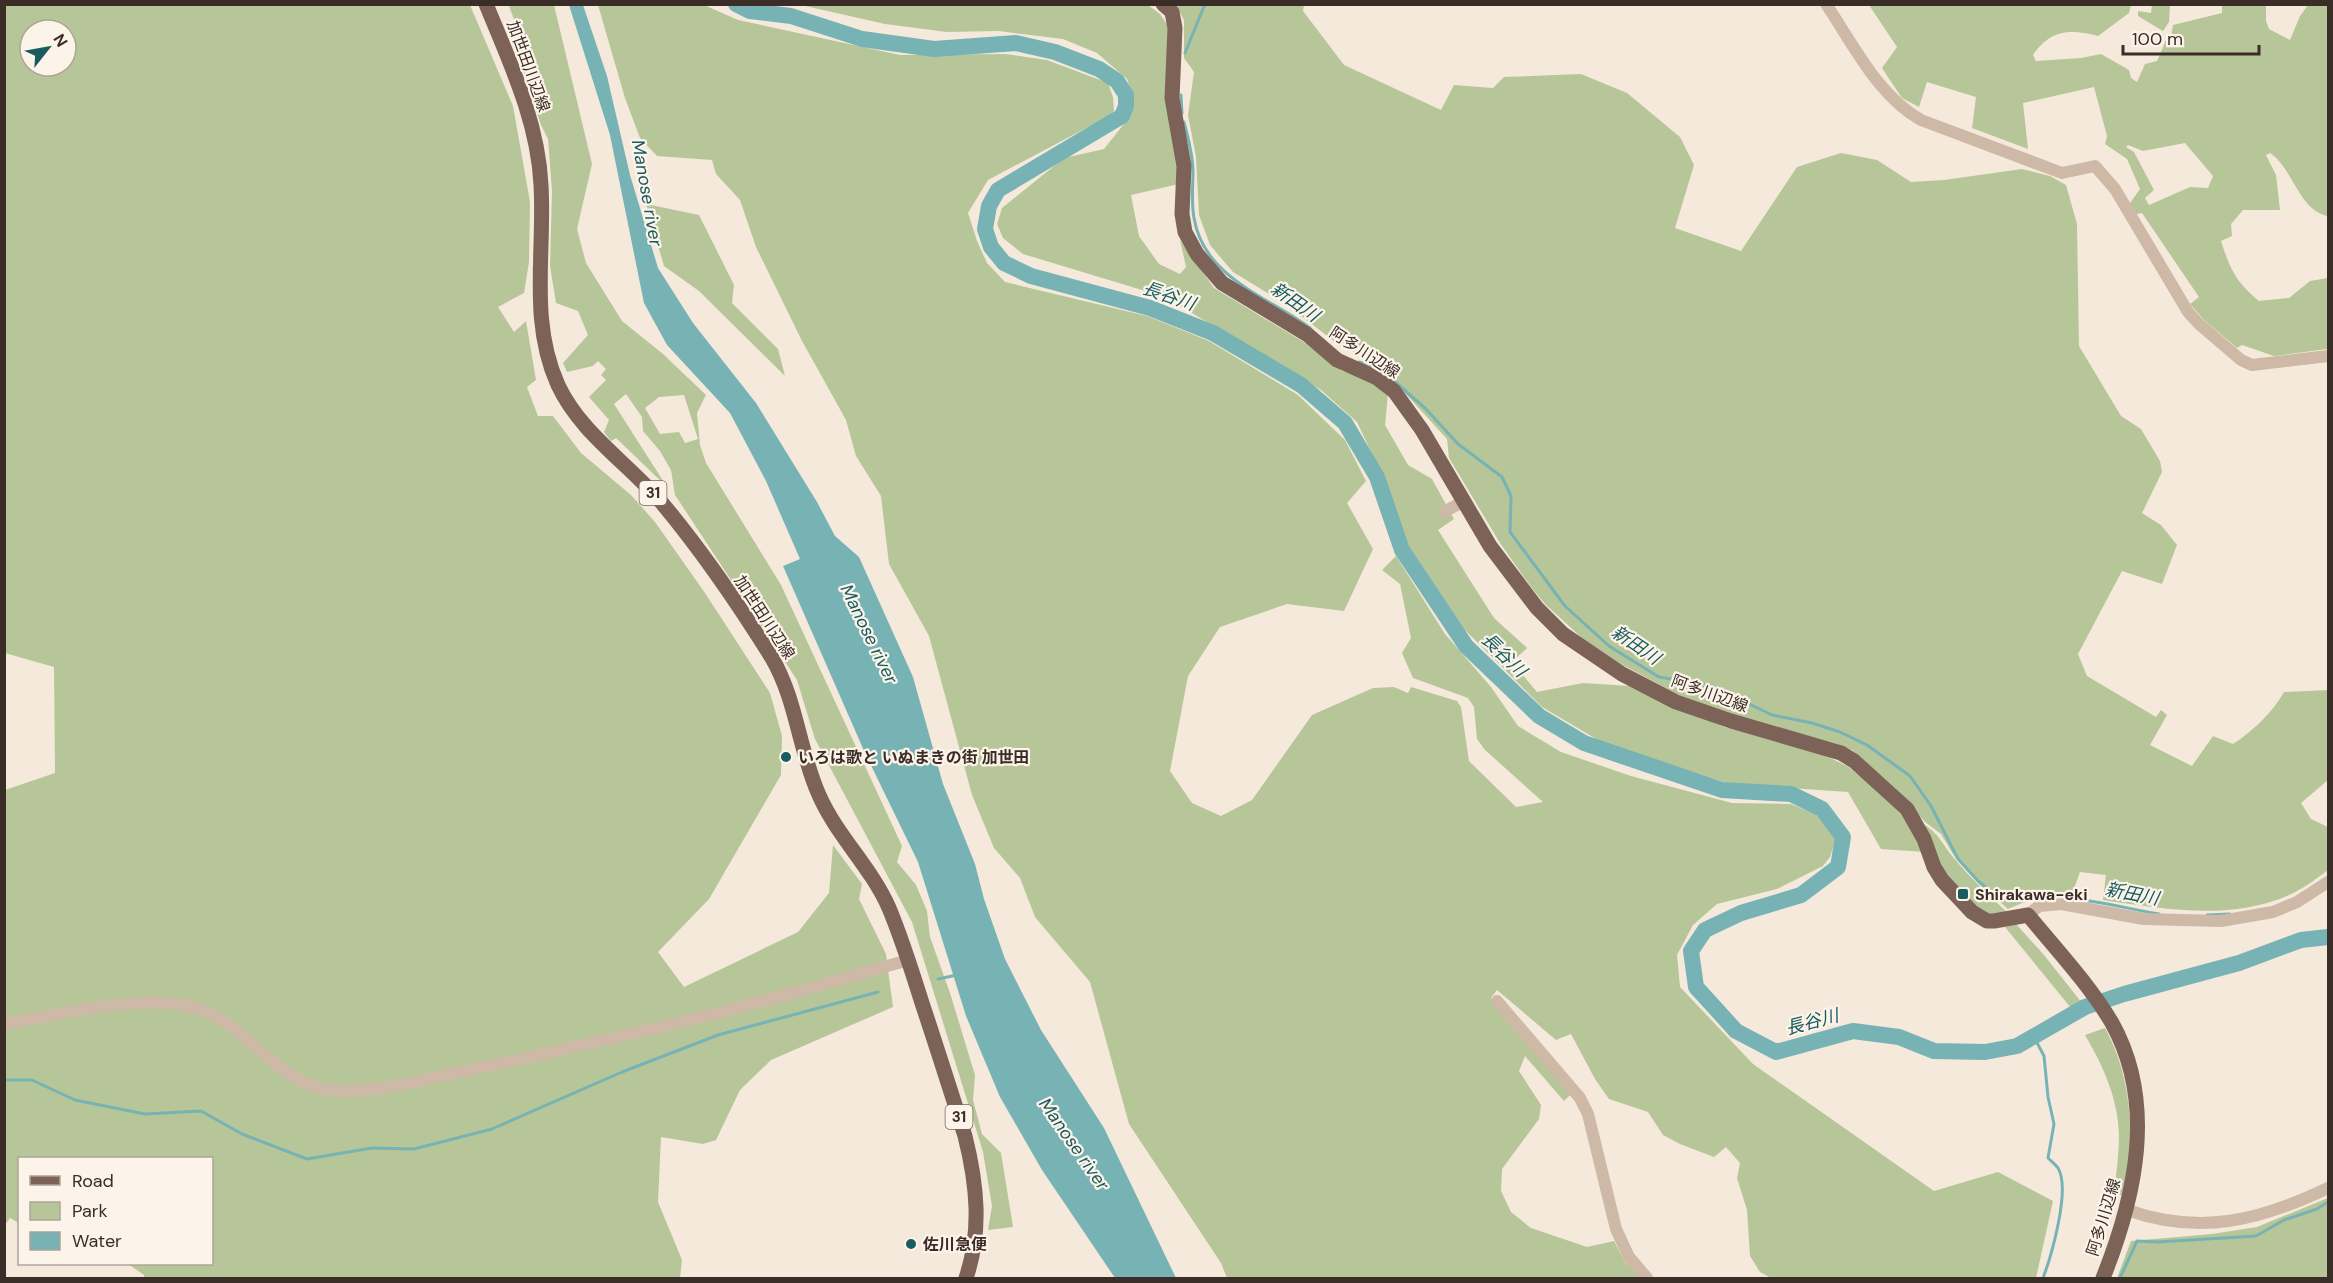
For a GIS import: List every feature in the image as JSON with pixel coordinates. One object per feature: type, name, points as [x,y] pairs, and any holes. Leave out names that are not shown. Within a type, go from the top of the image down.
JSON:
[{"type":"main road","name":"加世田川辺線","points":[[486,4],[519,85],[536,146],[541,185],[541,317],[545,348],[560,388],[583,426],[643,482],[690,538],[771,657],[791,700],[818,794],[837,828],[876,884],[888,906],[909,960],[965,1136],[972,1166],[977,1220],[966,1278]]},
{"type":"main road","name":"阿多川辺線","points":[[1163,4],[1172,12],[1174,28],[1172,98],[1184,166],[1182,214],[1189,242],[1222,283],[1308,335],[1337,360],[1377,378],[1394,391],[1422,430],[1490,546],[1537,608],[1576,644],[1622,674],[1676,702],[1731,721],[1841,753],[1854,761],[1907,809],[1924,839],[1934,867],[1942,880],[1972,912],[1987,921],[2028,915],[2093,995],[2112,1024],[2131,1074],[2136,1112],[2136,1169],[2127,1210],[2103,1278]]},
{"type":"street","points":[[1826,4],[1878,81],[1907,112],[1921,120],[2062,173],[2095,166],[2115,189],[2188,312],[2241,360],[2252,365],[2328,356]]},
{"type":"street","points":[[1444,512],[1464,501]]},
{"type":"street","points":[[2028,915],[2039,906],[2061,904],[2144,919],[2221,921],[2273,912],[2297,902],[2328,882]]},
{"type":"street","points":[[4,1024],[131,1002],[187,1006],[209,1012],[238,1030],[294,1079],[341,1092],[390,1087],[702,1017],[909,960]]},
{"type":"street","points":[[1497,1001],[1580,1098],[1588,1114],[1616,1229],[1629,1257],[1647,1278]]},
{"type":"street","points":[[2127,1210],[2144,1216],[2182,1221],[2202,1223],[2231,1221],[2270,1213],[2328,1188]]},
{"type":"green space","points":[[5,5],[470,5],[513,106],[530,202],[529,262],[524,293],[498,307],[514,332],[526,321],[536,380],[527,387],[538,416],[553,416],[581,453],[631,495],[655,522],[705,593],[770,693],[782,736],[781,775],[709,899],[658,952],[684,987],[798,932],[829,893],[833,845],[862,884],[859,899],[886,954],[893,1007],[771,1060],[740,1090],[716,1140],[703,1144],[661,1137],[658,1202],[682,1260],[680,1278],[144,1278],[144,1275],[129,1265],[213,1265],[213,1157],[18,1157],[18,1222],[10,1218],[5,1225],[5,790],[55,773],[54,667],[5,653]]},
{"type":"green space","points":[[506,5],[554,5],[592,164],[577,229],[586,263],[622,321],[663,354],[706,395],[697,413],[700,445],[706,463],[781,585],[902,846],[897,862],[916,885],[927,911],[930,937],[975,1075],[973,1100],[982,1134],[1001,1153],[1013,1227],[988,1230],[992,1206],[983,1152],[912,922],[815,739],[797,680],[675,495],[671,470],[660,451],[643,431],[642,417],[626,394],[614,404],[667,487],[616,438],[611,441],[604,432],[609,420],[589,397],[606,380],[601,375],[606,369],[598,361],[593,366],[567,372],[563,363],[588,335],[578,311],[556,303],[550,266],[552,191],[548,139],[541,125],[518,55],[518,30],[509,6]],"holes":[[[684,395],[698,439],[685,443],[679,432],[660,434],[645,408],[659,397]]]},
{"type":"green space","points":[[598,5],[704,5],[738,20],[900,55],[1005,54],[1047,60],[1108,83],[1113,97],[1114,111],[1107,117],[988,180],[968,213],[987,263],[1005,282],[1147,316],[1209,341],[1298,395],[1345,440],[1366,481],[1347,503],[1373,549],[1344,611],[1287,604],[1220,627],[1188,676],[1170,771],[1192,803],[1221,816],[1252,800],[1312,715],[1373,688],[1394,687],[1408,693],[1411,687],[1457,701],[1461,707],[1469,761],[1516,807],[1543,802],[1485,750],[1477,739],[1474,707],[1468,698],[1413,678],[1402,653],[1411,638],[1400,584],[1382,570],[1396,556],[1445,634],[1491,687],[1518,726],[1561,752],[1631,776],[1732,803],[1791,804],[1815,814],[1828,826],[1836,838],[1830,857],[1823,866],[1777,889],[1717,904],[1693,925],[1677,955],[1680,987],[1753,1064],[1934,1191],[1998,1172],[2053,1201],[2036,1278],[1771,1278],[1760,1272],[1750,1256],[1747,1210],[1737,1178],[1740,1163],[1726,1147],[1714,1157],[1680,1144],[1663,1135],[1648,1112],[1609,1099],[1595,1079],[1571,1034],[1556,1040],[1497,990],[1491,998],[1500,1013],[1571,1094],[1564,1101],[1525,1056],[1519,1071],[1541,1105],[1539,1119],[1502,1169],[1501,1191],[1511,1212],[1531,1228],[1587,1247],[1614,1241],[1625,1262],[1641,1278],[1227,1278],[1221,1263],[1129,1124],[1090,982],[1035,917],[1020,878],[994,848],[972,795],[929,636],[889,564],[881,496],[856,456],[846,420],[802,341],[756,247],[740,200],[716,174],[712,160],[657,156],[640,138],[625,98]]},
{"type":"green space","points":[[801,5],[1148,5],[1160,14],[1170,29],[1179,184],[1131,195],[1139,236],[1159,264],[1180,274],[1186,267],[1180,240],[1214,288],[1307,344],[1342,371],[1361,376],[1388,394],[1385,425],[1408,465],[1432,479],[1454,519],[1438,530],[1494,618],[1527,648],[1512,662],[1537,692],[1583,683],[1629,686],[1724,727],[1824,755],[1847,766],[1883,794],[1910,821],[1925,852],[1881,849],[1848,792],[1730,784],[1603,743],[1542,707],[1464,629],[1411,552],[1383,477],[1357,422],[1321,390],[1165,297],[1023,254],[1003,238],[997,224],[1002,208],[1064,158],[1104,149],[1131,115],[1134,100],[1127,79],[1097,53],[1063,39],[999,31],[947,32],[885,24]]},
{"type":"green space","points":[[1176,5],[1304,5],[1303,11],[1344,65],[1441,110],[1454,85],[1493,88],[1504,77],[1581,74],[1627,93],[1680,137],[1694,165],[1675,228],[1741,251],[1797,167],[1841,153],[1877,160],[1911,182],[1944,180],[2022,169],[2050,176],[2066,185],[2077,224],[2079,346],[2121,416],[2141,429],[2160,461],[2162,472],[2142,513],[2161,525],[2177,545],[2162,584],[2122,571],[2078,654],[2087,676],[2156,717],[2161,710],[2167,715],[2150,745],[2192,766],[2213,736],[2233,744],[2262,721],[2284,692],[2328,690],[2328,780],[2301,803],[2311,819],[2328,827],[2328,870],[2299,890],[2267,903],[2244,908],[2197,911],[2103,900],[2106,875],[2080,872],[2071,897],[2032,899],[2008,909],[1979,884],[1953,854],[1941,834],[1925,822],[1895,788],[1852,750],[1834,743],[1742,720],[1692,702],[1621,664],[1582,638],[1545,604],[1500,543],[1449,458],[1447,439],[1373,358],[1343,348],[1287,305],[1233,272],[1210,245],[1199,215],[1196,157],[1188,115],[1194,72],[1184,58],[1184,20]]},
{"type":"green space","points":[[1869,5],[2131,5],[2129,13],[2098,36],[2079,32],[2062,33],[2047,40],[2033,55],[2036,61],[2081,58],[2101,54],[2129,70],[2131,78],[2137,82],[2145,64],[2157,61],[2166,40],[2171,37],[2173,25],[2222,13],[2222,5],[2266,5],[2266,21],[2269,29],[2290,40],[2300,16],[2308,5],[2328,5],[2328,216],[2310,206],[2285,168],[2270,153],[2266,155],[2276,175],[2280,210],[2243,210],[2231,224],[2232,236],[2221,241],[2235,274],[2245,288],[2259,301],[2289,298],[2310,281],[2328,278],[2327,349],[2274,356],[2242,345],[2237,348],[2204,320],[2190,304],[2199,297],[2142,213],[2136,214],[2130,203],[2140,189],[2127,159],[2105,144],[2107,136],[2094,87],[2023,103],[2028,149],[1972,128],[1976,97],[1927,82],[1919,107],[1902,98],[1882,68],[1897,47]],"holes":[[[2185,143],[2213,176],[2208,188],[2190,187],[2149,205],[2145,198],[2154,190],[2134,152],[2126,147],[2128,145],[2143,151]]]},
{"type":"green space","points":[[2152,5],[2170,5],[2169,22],[2163,31],[2138,16],[2138,11],[2151,13]]},
{"type":"green space","points":[[646,204],[699,215],[734,285],[732,303],[778,349],[785,376],[699,291],[664,266]]},
{"type":"green space","points":[[1925,825],[1938,836],[1980,887],[2010,915],[1993,916],[1980,912],[1941,868]]},
{"type":"green space","points":[[2016,924],[2082,1003],[2071,1008],[2005,927]]},
{"type":"green space","points":[[2105,1028],[2121,1068],[2129,1110],[2129,1152],[2123,1195],[2114,1195],[2119,1142],[2113,1095],[2098,1058],[2085,1035]]},
{"type":"green space","points":[[2328,1198],[2328,1278],[2117,1278],[2131,1241],[2212,1234],[2257,1227]]},
{"type":"water","name":"Manose river","points":[[569,5],[583,5],[607,76],[630,175],[658,268],[693,323],[756,403],[817,502],[835,536],[859,557],[913,677],[943,784],[975,864],[984,899],[1005,959],[1041,1030],[1104,1128],[1176,1278],[1115,1278],[1042,1170],[1000,1097],[966,1016],[918,862],[865,753],[783,566],[800,559],[766,481],[730,413],[667,345],[644,303],[610,135]]},
{"type":"waterway","name":"長谷川","points":[[736,4],[750,11],[791,16],[862,39],[934,49],[1016,43],[1055,52],[1099,69],[1117,81],[1126,95],[1126,106],[1122,116],[998,190],[989,206],[985,229],[991,247],[1004,263],[1031,276],[1150,308],[1213,333],[1301,385],[1345,423],[1377,477],[1402,550],[1466,646],[1539,716],[1584,743],[1722,790],[1791,794],[1822,809],[1843,837],[1838,867],[1801,895],[1741,913],[1705,930],[1691,951],[1696,987],[1736,1031],[1776,1052],[1853,1031],[1899,1037],[1934,1051],[1985,1052],[2017,1046],[2085,1007],[2239,963],[2301,940],[2328,937]]},
{"type":"waterway","name":"新田川","points":[[1185,53],[1205,4]]},
{"type":"waterway","name":"新田川","points":[[1181,95],[1182,113]]},
{"type":"waterway","name":"新田川","points":[[1184,122],[1192,159],[1194,218],[1200,239],[1210,256],[1240,284],[1310,328]]},
{"type":"waterway","name":"新田川","points":[[1359,362],[1379,368],[1425,408],[1458,444],[1502,477],[1511,496],[1510,532],[1565,606],[1609,646],[1659,677],[1712,686],[1772,715],[1812,723],[1840,732],[1867,745],[1910,776],[1931,806],[1958,859],[1978,881],[1998,897],[2012,901],[2040,900]]},
{"type":"waterway","name":"新田川","points":[[2068,899],[2159,914]]},
{"type":"waterway","name":"新田川","points":[[2207,915],[2230,914]]},
{"type":"waterway","points":[[938,979],[957,975]]},
{"type":"waterway","points":[[4,1080],[32,1080],[75,1100],[145,1114],[201,1111],[242,1134],[307,1159],[372,1148],[414,1149],[492,1129],[622,1072],[718,1035],[878,992]]},
{"type":"waterway","points":[[2034,1037],[2044,1056],[2048,1097],[2054,1124],[2048,1158],[2058,1168],[2062,1191],[2058,1223],[2043,1278]]},
{"type":"waterway","points":[[2120,1278],[2137,1241],[2158,1242],[2256,1236],[2284,1220],[2317,1209],[2328,1202]]},
{"type":"place","name":"いろは歌と いぬまきの街 加世田","points":[[786,757]]},
{"type":"place","name":"Shirakawa-eki","points":[[1963,894]]},
{"type":"place","name":"佐川急便","points":[[911,1244]]}]
